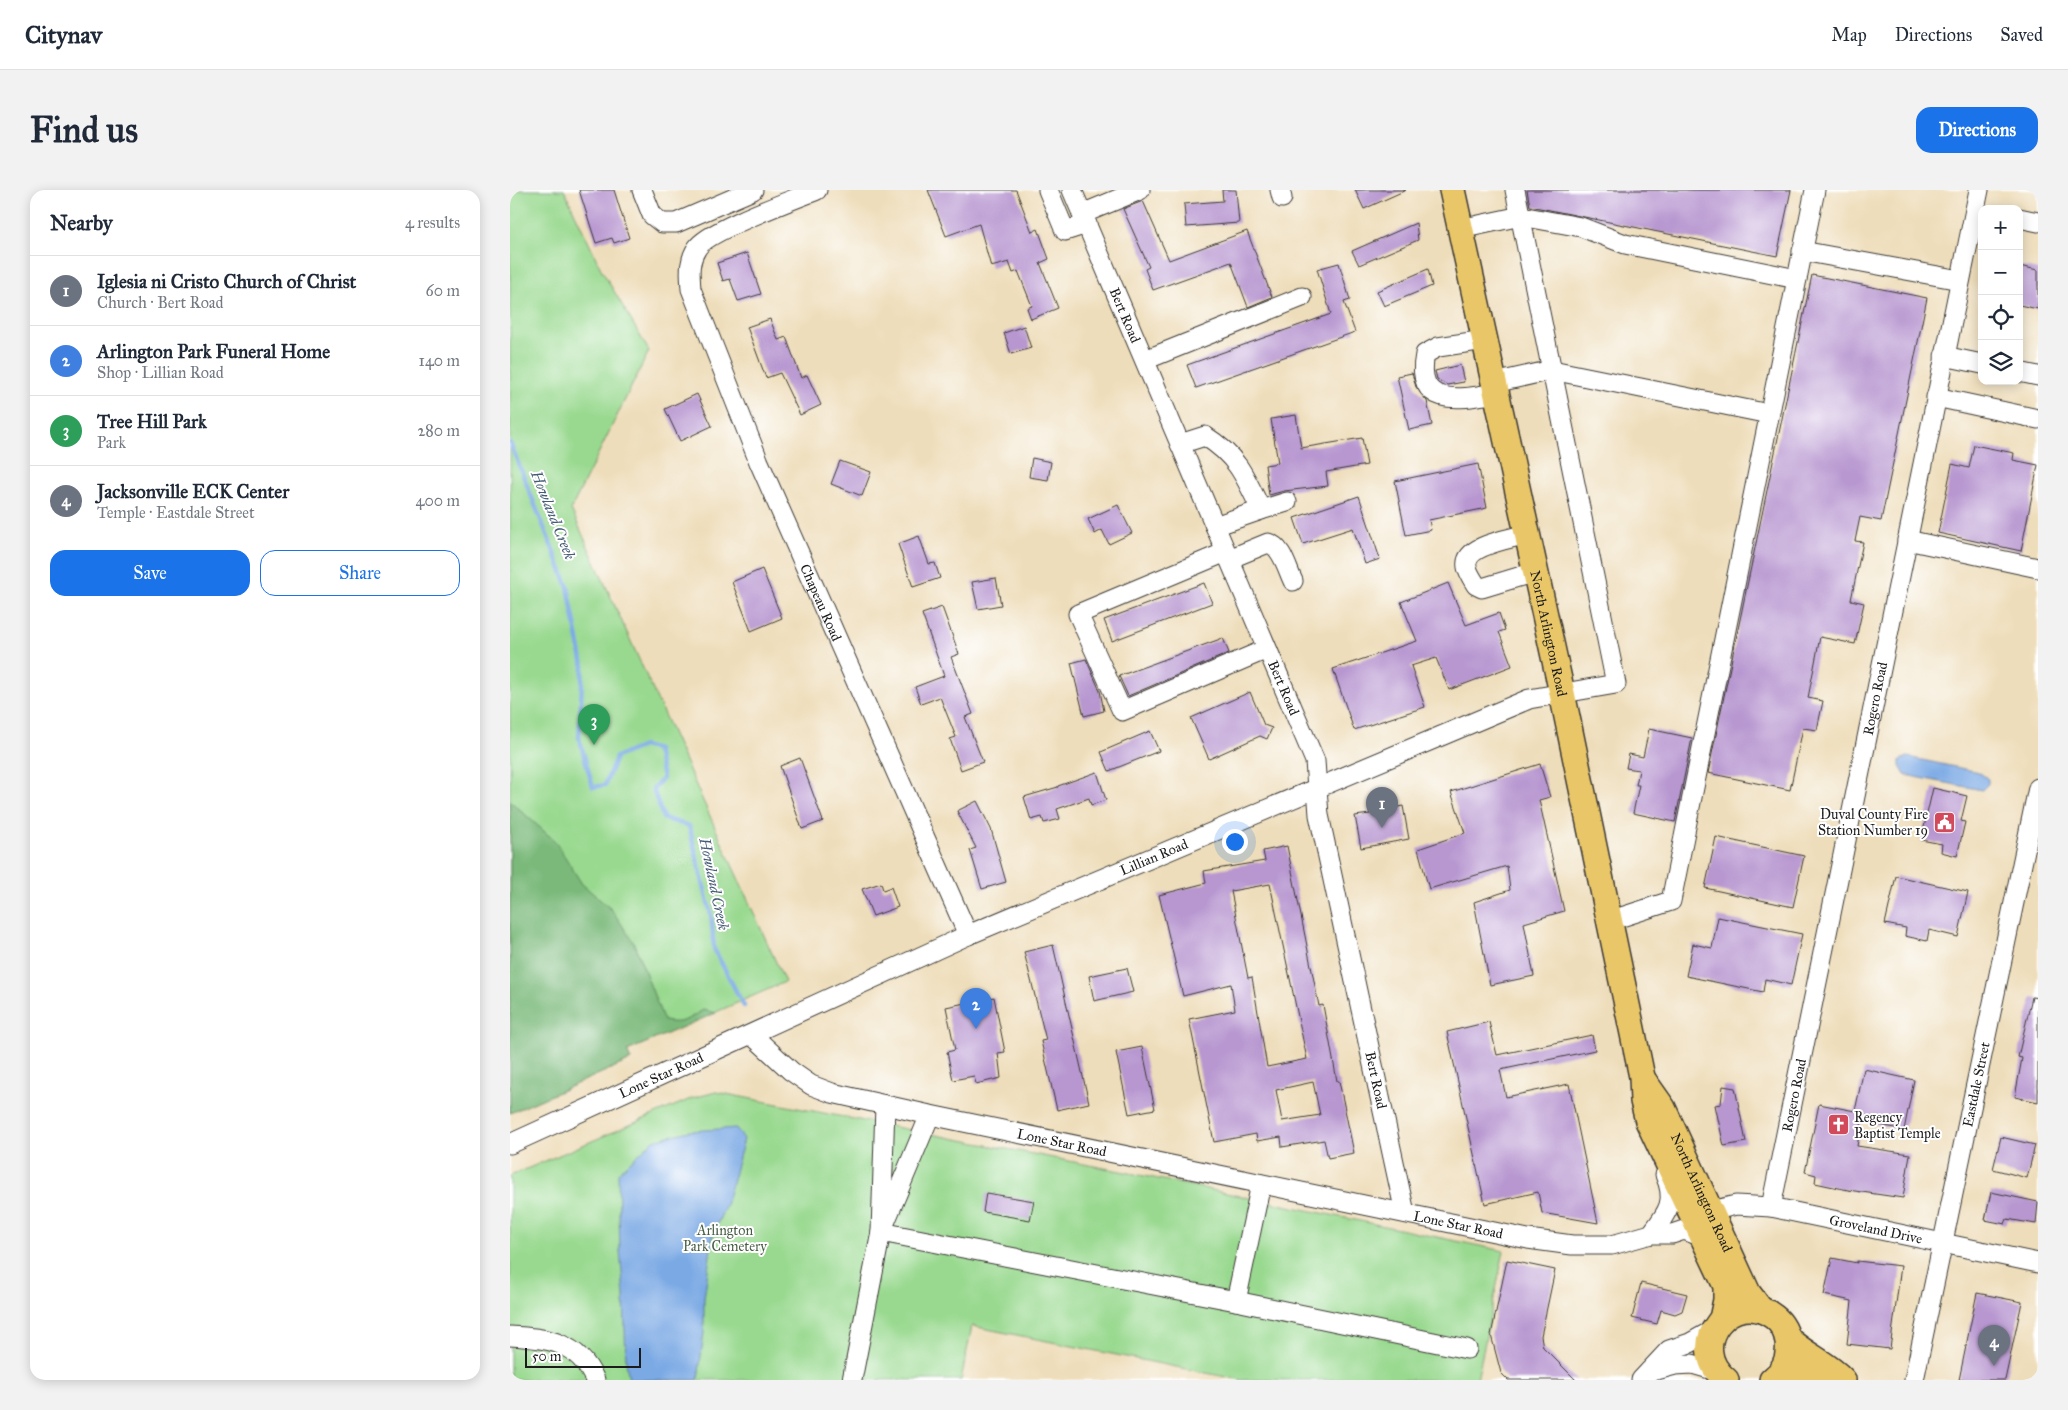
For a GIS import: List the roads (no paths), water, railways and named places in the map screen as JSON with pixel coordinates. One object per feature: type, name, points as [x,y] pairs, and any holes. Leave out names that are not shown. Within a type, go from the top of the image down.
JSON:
[{"type":"main road","name":"North Arlington Road","points":[[1452,190],[1562,693],[1648,1121],[1726,1286],[1726,1300],[1718,1324],[1710,1338],[1710,1355],[1723,1378]]},
{"type":"main road","name":"North Arlington Road","points":[[1642,1089],[1663,1108],[1748,1292],[1760,1310]]},
{"type":"main road","points":[[1718,1324],[1728,1314],[1744,1308],[1760,1310],[1775,1318],[1785,1331],[1788,1339],[1788,1355],[1786,1363],[1774,1378]]},
{"type":"main road","points":[[1788,1339],[1801,1351],[1823,1363],[1843,1380]]},
{"type":"main road","points":[[1774,1378],[1803,1376],[1822,1380]]},
{"type":"street","points":[[642,190],[652,215],[662,223],[676,223],[754,190]]},
{"type":"street","name":"Chapeau Road","points":[[817,190],[712,234],[697,247],[689,264],[690,289],[759,462],[968,935]]},
{"type":"street","points":[[1048,190],[1065,231],[1140,190]]},
{"type":"street","name":"Bert Road","points":[[1072,190],[1315,761],[1318,815],[1405,1213]]},
{"type":"street","points":[[1515,190],[1552,370]]},
{"type":"street","points":[[1609,921],[1671,901],[1815,190]]},
{"type":"street","name":"Rogero Road","points":[[1978,205],[1979,190]]},
{"type":"street","name":"Rogero Road","points":[[1771,1207],[1944,356],[1960,280],[1978,210]]},
{"type":"street","points":[[1460,229],[1521,216],[1581,227],[1625,244],[1796,279]]},
{"type":"street","points":[[2023,219],[2038,222]]},
{"type":"street","points":[[1802,251],[1960,280]]},
{"type":"street","points":[[1145,360],[1302,297]]},
{"type":"street","points":[[1485,340],[1438,347],[1426,354],[1424,374],[1428,388],[1436,395],[1458,399],[1552,370],[1769,414]]},
{"type":"street","points":[[1944,356],[1978,363]]},
{"type":"street","name":"Lillian Road","points":[[752,1035],[968,935],[1529,699],[1616,684],[1552,370]]},
{"type":"street","points":[[2023,373],[2038,376]]},
{"type":"street","points":[[1936,397],[2038,419]]},
{"type":"street","points":[[1180,444],[1205,436],[1221,446],[1243,470],[1261,510]]},
{"type":"street","points":[[1215,526],[1287,502]]},
{"type":"street","points":[[1527,534],[1483,546],[1471,553],[1468,558],[1468,569],[1476,585],[1482,588],[1535,572]]},
{"type":"street","points":[[1907,540],[2038,568]]},
{"type":"street","points":[[1267,649],[1122,711],[1078,614],[1227,556],[1268,543],[1278,550],[1293,581]]},
{"type":"street","name":"Eastdale Street","points":[[1914,1380],[2038,788]]},
{"type":"street","name":"Lone Star Road","points":[[510,1144],[752,1035],[791,1071],[811,1085],[832,1093],[930,1115],[1528,1239],[1572,1245],[1612,1245],[1651,1234],[1672,1234],[1684,1230],[1702,1237]]},
{"type":"street","points":[[1642,1089],[1640,1123],[1669,1185],[1671,1202],[1665,1216],[1651,1234]]},
{"type":"street","points":[[852,1380],[881,1232],[885,1105]]},
{"type":"street","points":[[881,1232],[930,1115]]},
{"type":"street","points":[[1236,1301],[1261,1184]]},
{"type":"street","name":"Groveland Drive","points":[[1711,1211],[1736,1205],[1771,1207],[2038,1263]]},
{"type":"street","points":[[881,1232],[1236,1301],[1467,1349]]},
{"type":"street","points":[[1645,1376],[1669,1350],[1690,1343],[1718,1324]]},
{"type":"street","points":[[510,1336],[554,1340],[570,1348],[590,1369],[595,1380]]},
{"type":"street","points":[[1645,1376],[1675,1365],[1692,1364],[1723,1378]]},
{"type":"water","points":[[1908,757],[1979,772],[1988,779],[1988,784],[1982,790],[1905,775],[1900,766],[1900,760]]},
{"type":"water","points":[[736,1128],[744,1139],[727,1202],[713,1234],[704,1299],[704,1332],[698,1380],[629,1380],[626,1363],[624,1295],[620,1251],[618,1173],[654,1140],[689,1131]]},
{"type":"waterway","name":"Howland Creek","points":[[510,443],[568,587],[583,666],[579,738],[593,787],[605,785],[616,757],[643,746],[657,750],[663,778],[653,789],[663,818],[689,826],[711,915],[714,949],[744,1006]]},
{"type":"place","name":"Tree Hill Park","points":[[594,745]]},
{"type":"place","name":"Duval County Fire Station Number 19","points":[[1944,822]]},
{"type":"place","name":"Iglesia ni Cristo Church of Christ","points":[[1382,828]]},
{"type":"place","name":"Arlington Park Funeral Home","points":[[976,1029]]},
{"type":"place","name":"Regency Baptist Temple","points":[[1838,1125]]},
{"type":"place","name":"Jacksonville ECK Center","points":[[1994,1366]]},
{"type":"park label","name":"Arlington Park Cemetery","points":[[725,1238]]}]
